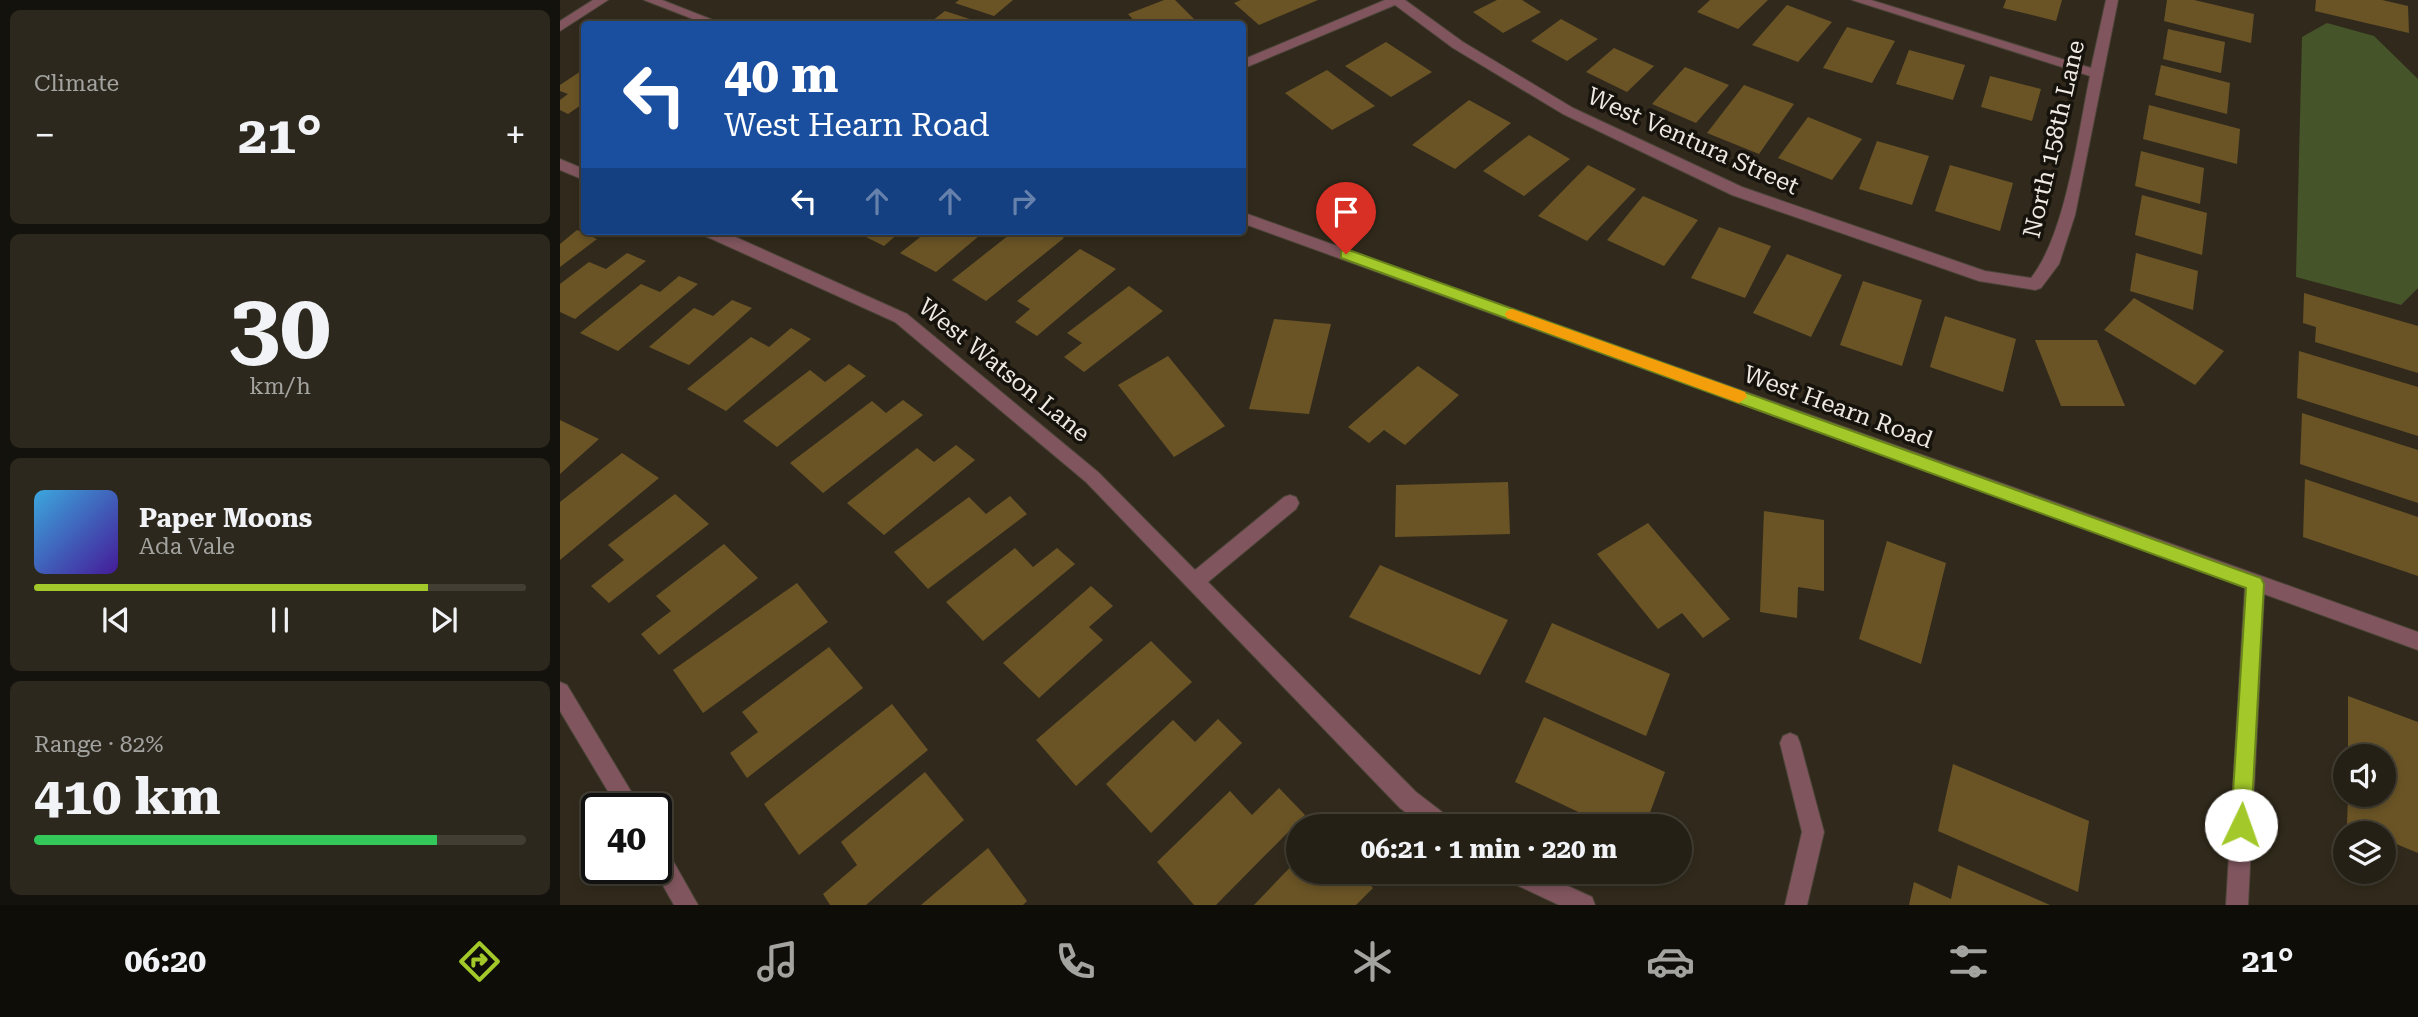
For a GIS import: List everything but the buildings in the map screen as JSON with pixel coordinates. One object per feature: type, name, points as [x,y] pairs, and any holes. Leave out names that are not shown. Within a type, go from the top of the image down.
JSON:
[{"type":"street","points":[[560,27],[602,0]]},
{"type":"street","points":[[650,0],[709,21]]},
{"type":"street","points":[[1246,63],[1396,0]]},
{"type":"street","name":"West Ventura Street","points":[[1396,0],[1458,45],[1568,111],[1737,191],[1984,276],[2035,284]]},
{"type":"street","points":[[1858,0],[2097,74]]},
{"type":"street","name":"North 158th Lane","points":[[2035,284],[2051,264],[2068,215],[2112,0]]},
{"type":"street","points":[[560,164],[581,174]]},
{"type":"street","name":"West Hearn Road","points":[[1246,218],[2418,641]]},
{"type":"street","name":"West Watson Lane","points":[[717,235],[901,318],[1092,477],[1408,800],[1426,814]]},
{"type":"street","points":[[1194,582],[1290,503]]},
{"type":"street","points":[[2236,905],[2255,584]]},
{"type":"street","points":[[560,692],[621,793]]},
{"type":"street","points":[[1790,743],[1813,832],[1796,905]]},
{"type":"street","points":[[672,880],[687,905]]},
{"type":"street","points":[[1539,884],[1584,905]]},
{"type":"green space","points":[[2327,23],[2374,36],[2418,79],[2418,288],[2401,305],[2296,277],[2302,37]]},
{"type":"slow traffic","points":[[1512,314],[1739,397]]},
{"type":"route","points":[[1346,254],[2255,584],[2241,825]]}]
